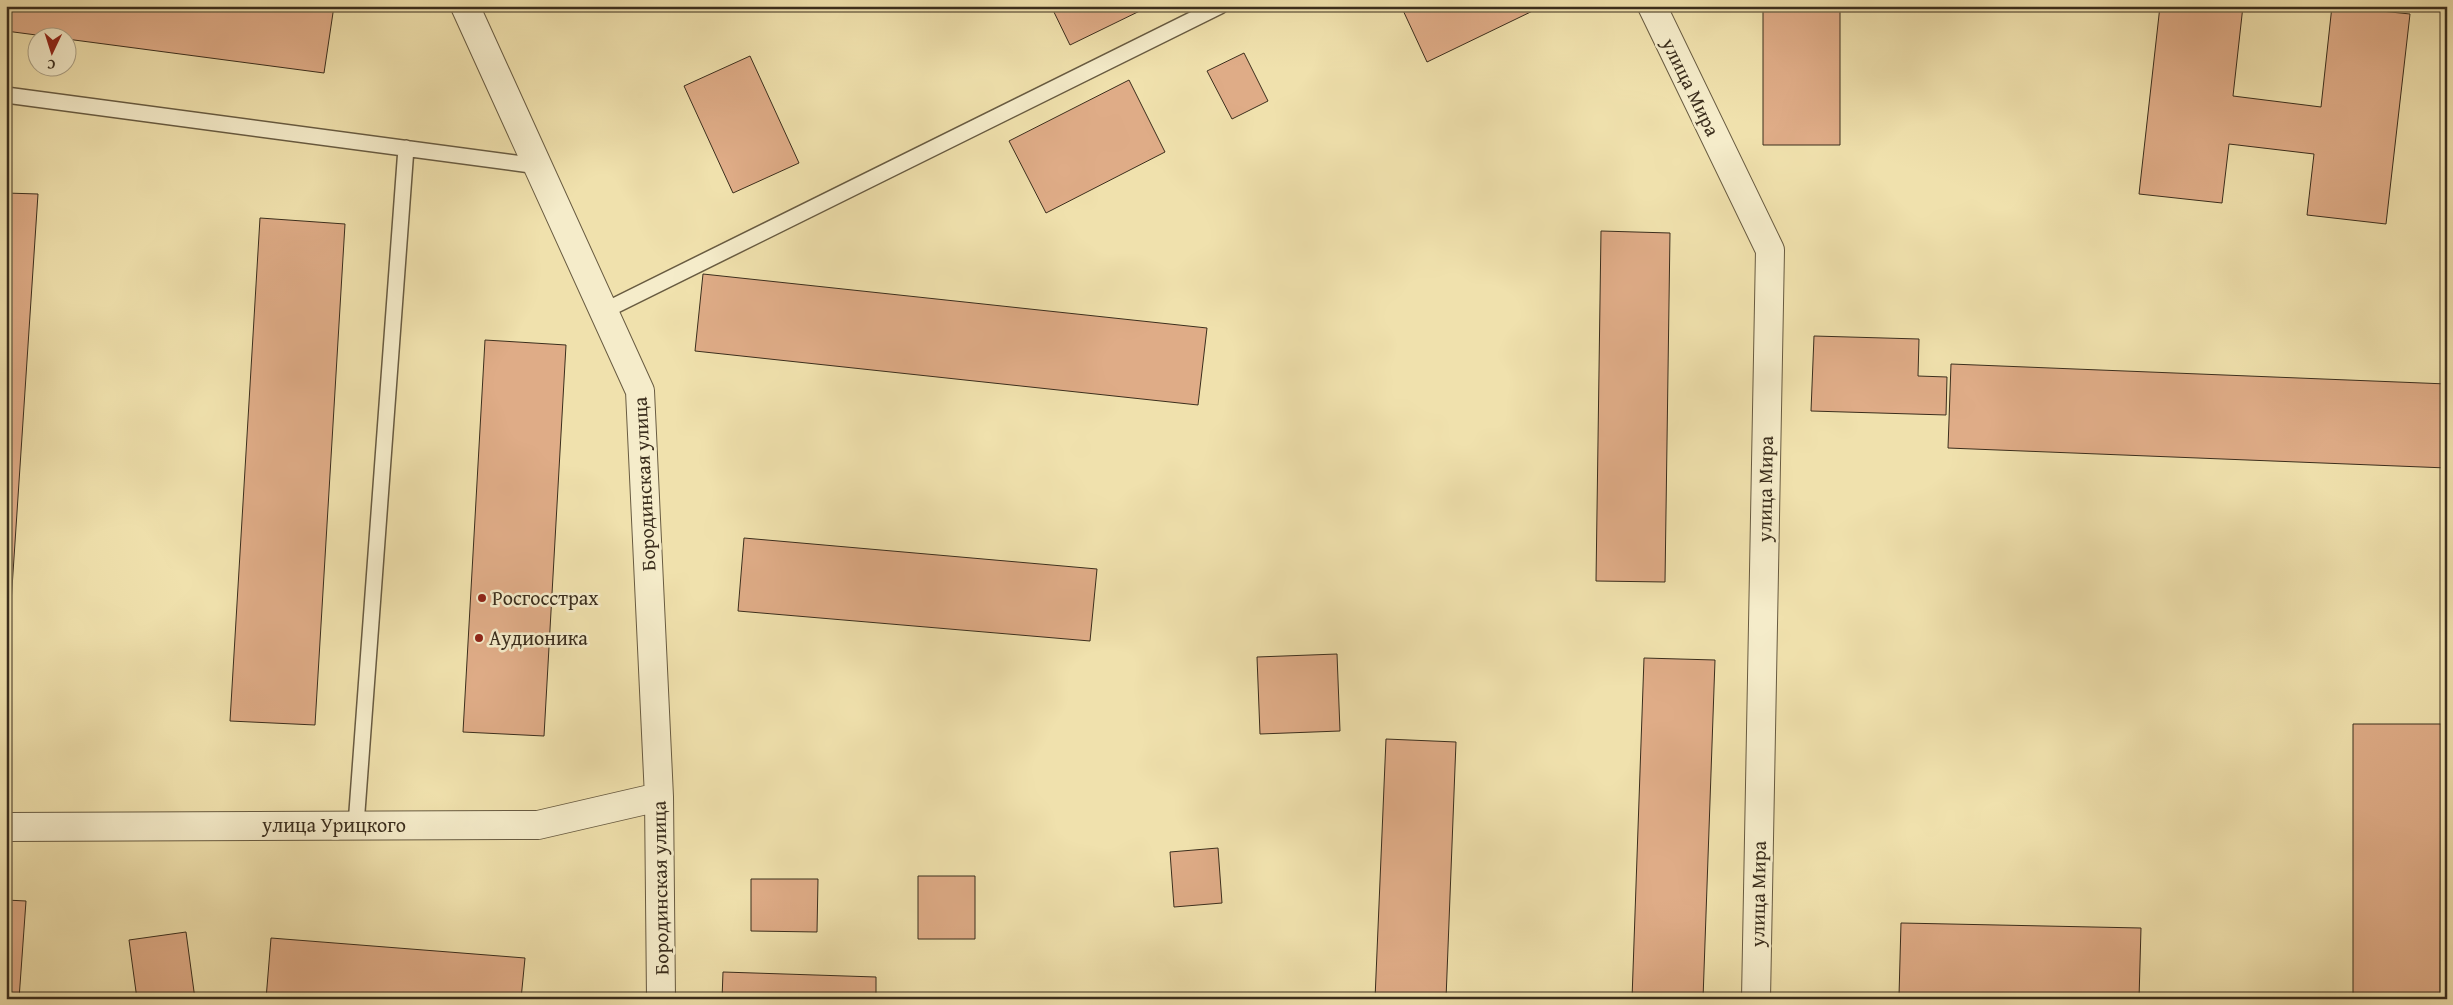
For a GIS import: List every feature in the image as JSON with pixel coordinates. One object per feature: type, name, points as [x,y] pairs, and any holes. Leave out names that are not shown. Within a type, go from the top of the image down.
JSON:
[{"type":"street","name":"Бородинская улица","points":[[465,6],[640,391],[660,797],[661,999]]},
{"type":"street","name":"улица Мира","points":[[1652,6],[1770,250],[1756,999]]},
{"type":"street","name":"улица Урицкого","points":[[6,826],[538,825],[660,797]]},
{"type":"lane","points":[[604,311],[1220,6]]},
{"type":"lane","points":[[6,95],[538,166]]},
{"type":"lane","points":[[356,825],[406,148]]},
{"type":"building","points":[[6,6],[334,6],[324,73],[78,41],[78,28],[28,28],[28,34],[6,31]]},
{"type":"building","points":[[1051,6],[1150,6],[1070,45]]},
{"type":"building","points":[[1401,6],[1543,6],[1427,62]]},
{"type":"building","points":[[1763,6],[1840,6],[1840,145],[1763,145]]},
{"type":"building","points":[[2160,6],[2243,6],[2233,96],[2321,107],[2332,6],[2410,14],[2386,224],[2307,215],[2314,154],[2229,144],[2222,203],[2139,194]]},
{"type":"building","points":[[1244,53],[1268,101],[1232,119],[1207,71]]},
{"type":"building","points":[[750,56],[799,163],[733,193],[684,86]]},
{"type":"building","points":[[1129,80],[1165,152],[1046,213],[1009,141]]},
{"type":"building","points":[[6,193],[38,194],[6,679]]},
{"type":"building","points":[[260,218],[345,224],[315,725],[230,721]]},
{"type":"building","points":[[1601,231],[1670,233],[1665,582],[1596,581]]},
{"type":"building","points":[[703,274],[1207,328],[1198,405],[695,351]]},
{"type":"building","points":[[1814,336],[1919,339],[1918,376],[1947,377],[1946,415],[1811,411]]},
{"type":"building","points":[[485,340],[566,345],[544,736],[463,732]]},
{"type":"building","points":[[1951,364],[2447,384],[2447,468],[1948,448]]},
{"type":"building","points":[[744,538],[1097,569],[1090,641],[738,611]]},
{"type":"building","points":[[1337,654],[1340,731],[1260,734],[1257,657]]},
{"type":"building","points":[[1644,658],[1715,660],[1703,999],[1632,999]]},
{"type":"building","points":[[2353,724],[2441,724],[2440,999],[2353,999]]},
{"type":"building","points":[[1386,739],[1456,742],[1446,999],[1375,999]]},
{"type":"building","points":[[1218,848],[1222,903],[1174,907],[1170,852]]},
{"type":"building","points":[[918,876],[975,876],[975,939],[918,939]]},
{"type":"building","points":[[751,879],[818,879],[817,932],[751,931]]},
{"type":"building","points":[[6,900],[26,901],[19,999],[6,999]]},
{"type":"building","points":[[1901,923],[2141,928],[2139,999],[1899,996]]},
{"type":"building","points":[[186,932],[195,999],[137,999],[129,940]]},
{"type":"building","points":[[271,938],[525,958],[521,999],[266,999]]},
{"type":"building","points":[[723,972],[876,977],[876,999],[722,999]]},
{"type":"place","name":"Росгосстрах","points":[[482,598]]},
{"type":"place","name":"Аудионика","points":[[479,638]]}]
